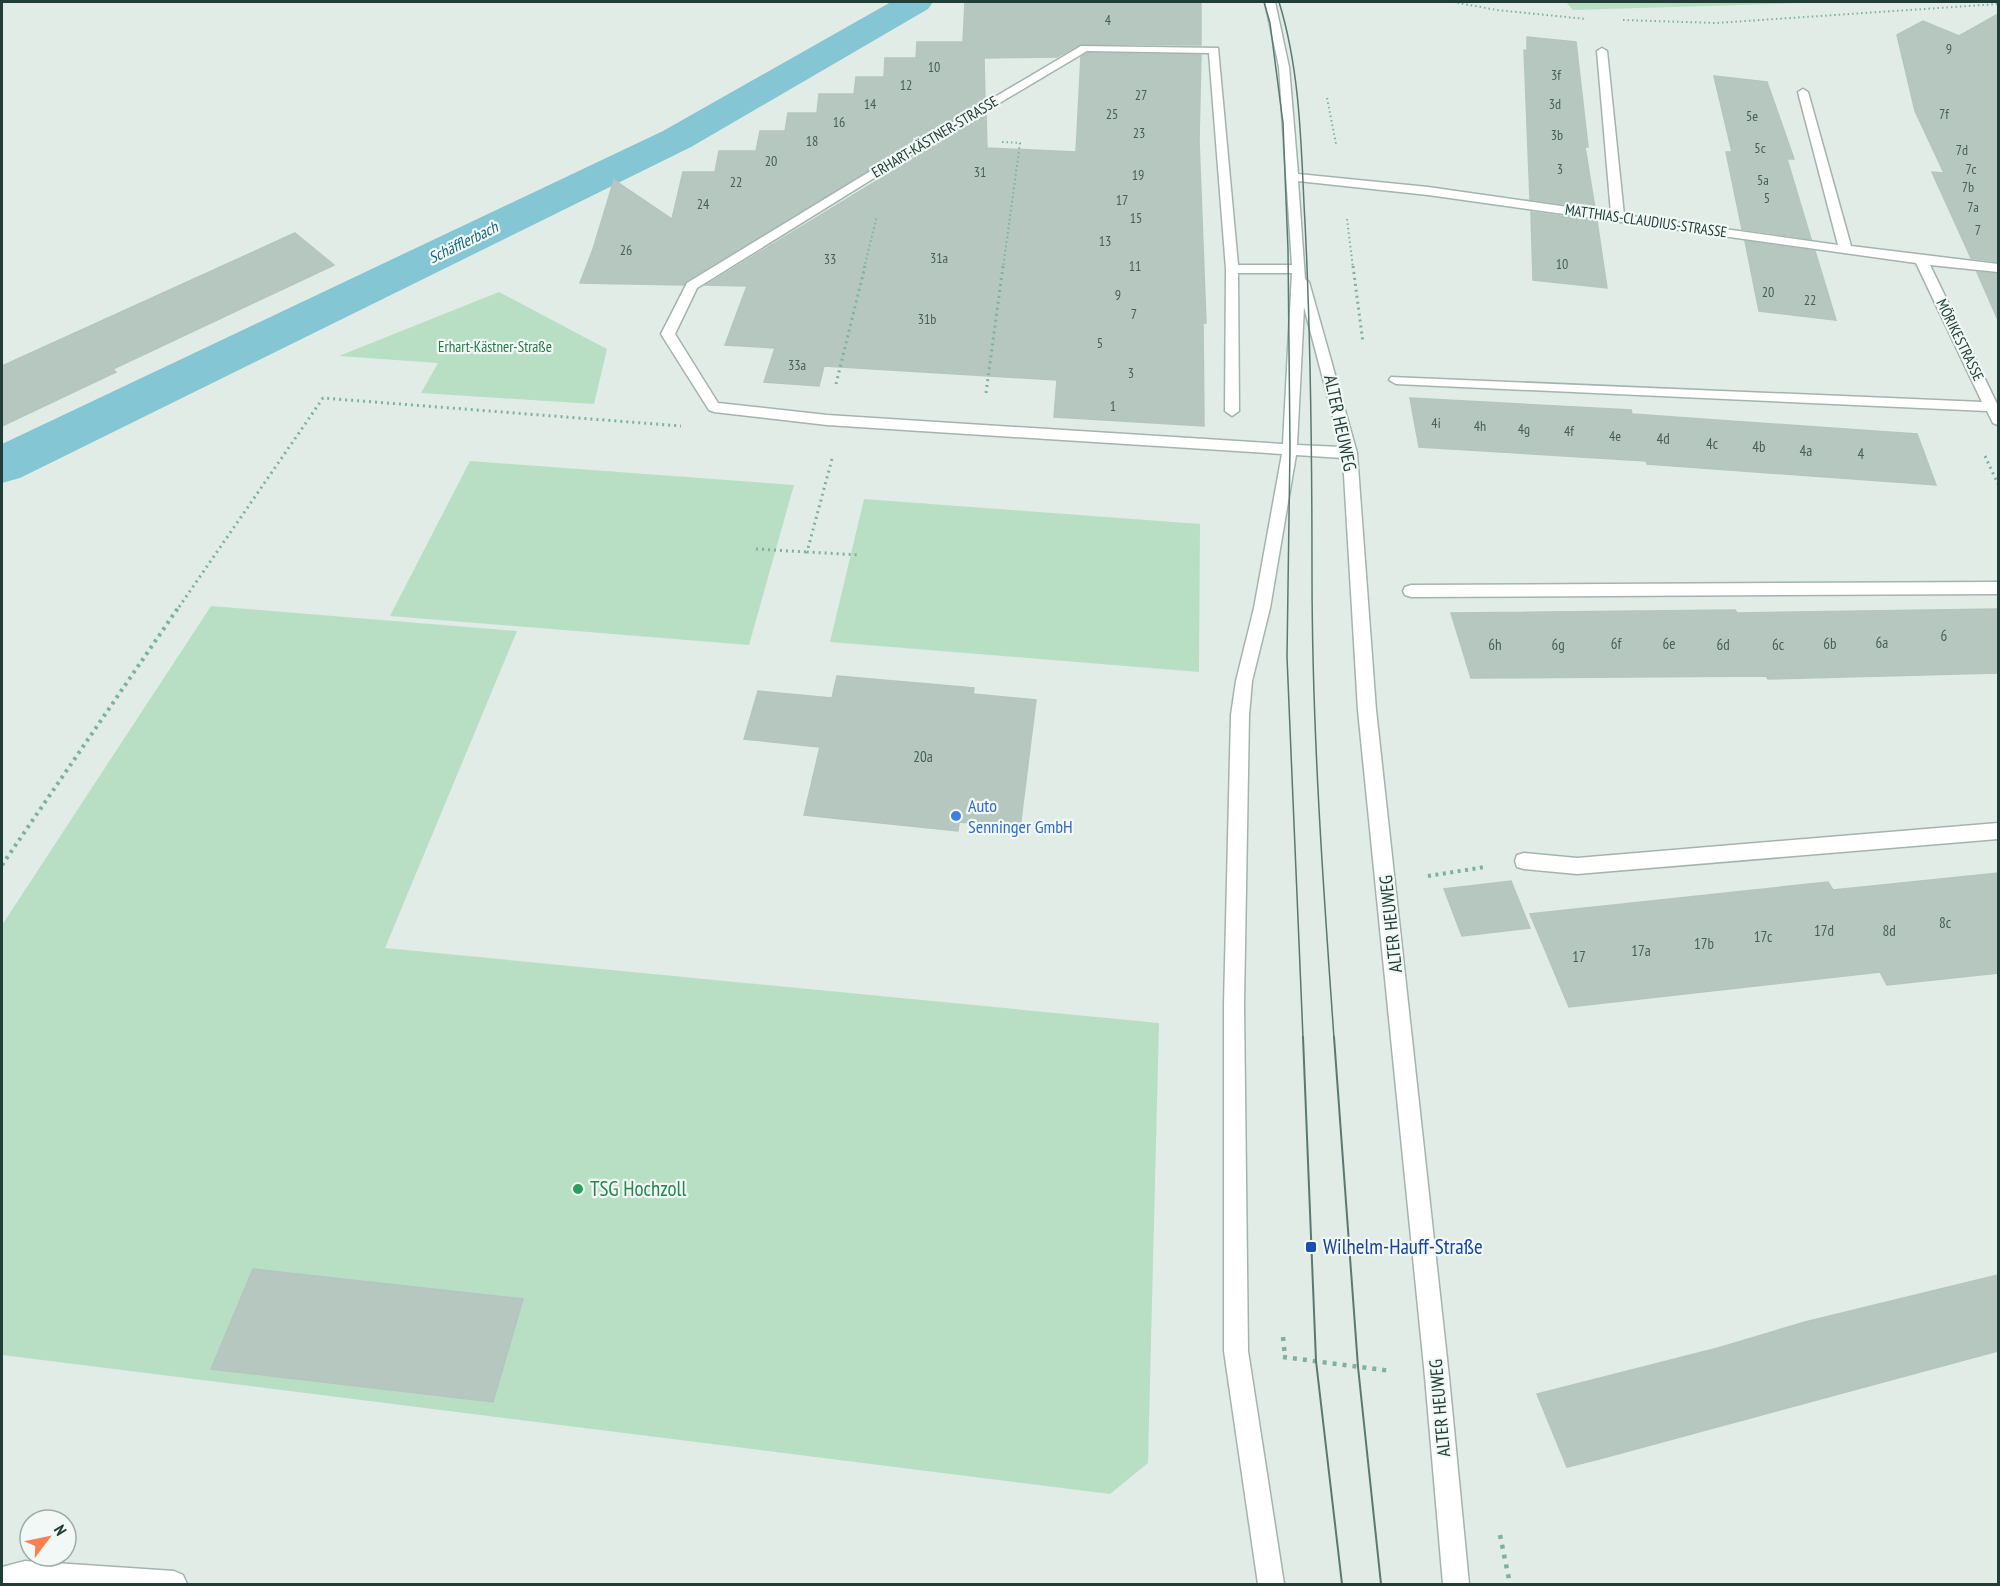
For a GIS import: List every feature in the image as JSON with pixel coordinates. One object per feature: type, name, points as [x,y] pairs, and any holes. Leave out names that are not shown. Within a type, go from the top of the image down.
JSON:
[{"type":"street","name":"ALTER HEUWEG","points":[[1270,2],[1284,67],[1299,269],[1290,447],[1262,608],[1244,681],[1240,715],[1234,1004],[1236,1351],[1271,1584]]},
{"type":"street","name":"ERHART-KÄSTNER-STRASSE","points":[[714,407],[668,334],[692,286],[891,163],[1084,48],[1214,50],[1232,269],[1232,411]]},
{"type":"street","points":[[1602,51],[1618,218]]},
{"type":"street","points":[[1803,92],[1845,249]]},
{"type":"street","name":"MATTHIAS-CLAUDIUS-STRASSE","points":[[1293,177],[1342,181],[1921,260],[1998,268]]},
{"type":"street","name":"MÖRIKESTRASSE","points":[[1921,260],[1995,413]]},
{"type":"street","points":[[1232,269],[1299,269]]},
{"type":"street","name":"ALTER HEUWEG","points":[[1299,269],[1350,453],[1367,710],[1437,1377],[1456,1584]]},
{"type":"street","points":[[1396,380],[1960,405],[1995,413]]},
{"type":"street","points":[[714,407],[827,420],[1290,447],[1350,453]]},
{"type":"street","points":[[1411,591],[1998,588]]},
{"type":"street","points":[[1524,861],[1577,866],[1998,831]]},
{"type":"street","points":[[2,1580],[25,1574],[174,1584]]},
{"type":"path","points":[[1453,2],[1497,10],[1594,20]]},
{"type":"path","points":[[1616,20],[1716,23],[1998,4]]},
{"type":"path","points":[[934,137],[1020,143],[981,430]]},
{"type":"path","points":[[827,420],[891,163]]},
{"type":"path","points":[[1342,181],[1353,267]]},
{"type":"path","points":[[2,865],[323,398],[680,426],[714,407]]},
{"type":"path","points":[[1960,405],[1998,484]]},
{"type":"path","points":[[807,552],[842,421]]},
{"type":"path","points":[[756,549],[860,555]]},
{"type":"path","points":[[1421,877],[1524,861]]},
{"type":"path","points":[[1283,1336],[1285,1357]]},
{"type":"path","points":[[1236,1351],[1437,1377]]},
{"type":"green space","points":[[1566,2],[1835,2],[1573,10]]},
{"type":"green space","name":"Erhart-Kästner-Straße","points":[[499,292],[607,349],[594,404],[421,393],[438,363],[339,356]]},
{"type":"green space","points":[[470,461],[794,485],[749,645],[390,616]]},
{"type":"green space","points":[[864,499],[1200,524],[1199,672],[830,642]]},
{"type":"green space","name":"TSG Hochzoll","points":[[211,606],[517,631],[385,948],[1159,1023],[1148,1463],[1110,1494],[2,1355],[2,925]]},
{"type":"building","points":[[965,2],[1201,2],[1201,45],[1081,44],[1057,57],[984,58],[985,100],[686,281],[684,285],[580,283],[614,180],[672,219],[683,172],[715,172],[719,151],[756,151],[760,131],[785,131],[788,113],[817,113],[819,94],[854,94],[856,77],[884,77],[885,58],[916,58],[917,42],[963,42]]},
{"type":"building","points":[[1998,14],[1998,262],[1971,258],[1932,172],[1944,173],[1915,111],[1897,35],[1923,21],[1959,36]]},
{"type":"building","points":[[1527,37],[1576,42],[1588,147],[1585,147],[1595,208],[1530,199],[1524,50],[1527,51]]},
{"type":"building","points":[[1088,53],[1201,55],[1199,140],[1206,323],[1203,323],[1204,426],[1054,417],[1057,380],[824,366],[819,386],[764,382],[775,348],[725,345],[747,286],[706,285],[986,114],[987,148],[1076,152],[1081,57]]},
{"type":"building","points":[[1714,76],[1767,82],[1794,159],[1787,159],[1811,239],[1742,229],[1726,152],[1732,152]]},
{"type":"building","points":[[1531,212],[1597,221],[1607,288],[1533,280]]},
{"type":"building","points":[[295,233],[334,265],[113,369],[116,372],[2,426],[2,366]]},
{"type":"building","points":[[1745,241],[1815,251],[1836,320],[1759,311]]},
{"type":"building","points":[[1977,272],[1998,274],[1998,320]]},
{"type":"building","points":[[1410,398],[1631,410],[1632,414],[1917,434],[1936,485],[1647,464],[1646,461],[1419,447]]},
{"type":"building","points":[[1998,609],[1998,673],[1768,679],[1766,676],[1471,678],[1451,613],[1735,610],[1737,613]]},
{"type":"building","points":[[837,676],[974,688],[973,694],[1036,700],[1020,828],[959,822],[958,831],[804,815],[820,747],[744,739],[758,691],[832,698]]},
{"type":"building","points":[[1998,873],[1998,973],[1887,985],[1880,972],[1569,1007],[1530,914],[1828,882],[1833,890]]},
{"type":"building","points":[[1511,881],[1530,928],[1462,936],[1444,889]]},
{"type":"building","points":[[253,1269],[523,1299],[493,1402],[211,1369]]},
{"type":"building","points":[[1998,1275],[1998,1351],[1599,1459],[1567,1467],[1537,1394],[1718,1348],[1805,1322]]},
{"type":"waterway","name":"Schäfflerbach","points":[[2,465],[677,139],[916,2]]},
{"type":"tram line","points":[[1264,2],[1270,23],[1283,123],[1288,250],[1290,447],[1287,657],[1303,1038]]},
{"type":"tram line","points":[[1279,2],[1295,76],[1302,153],[1310,343],[1312,632],[1316,748],[1334,1038]]},
{"type":"tram line","points":[[1303,1037],[1316,1361],[1342,1584]]},
{"type":"tram line","points":[[1334,1037],[1358,1367],[1381,1584]]},
{"type":"place","name":"Auto Senninger GmbH","points":[[956,816]]},
{"type":"place","name":"TSG Hochzoll","points":[[578,1189]]},
{"type":"place","name":"Wilhelm-Hauff-Straße","points":[[1311,1247]]}]
